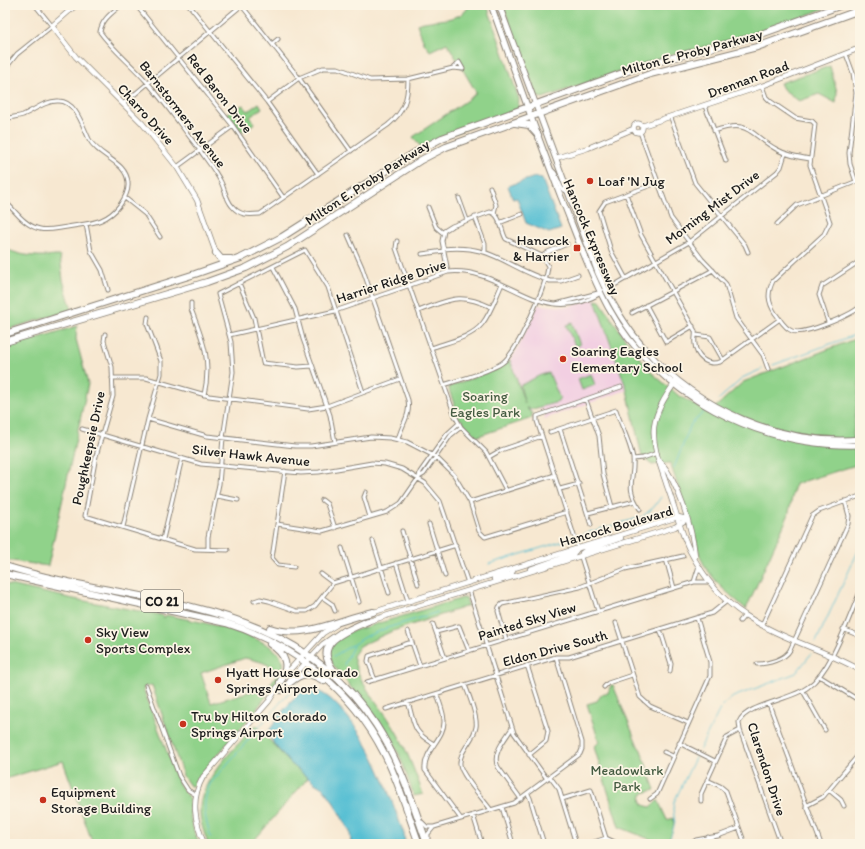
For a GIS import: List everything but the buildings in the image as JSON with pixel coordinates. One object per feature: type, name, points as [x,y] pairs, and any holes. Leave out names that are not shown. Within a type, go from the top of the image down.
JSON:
[{"type":"highway","name":"Milton E. Proby Parkway","points":[[5,334],[241,258],[270,244],[429,145],[536,104],[645,65],[753,37],[842,5]]},
{"type":"highway","name":"Milton E. Proby Parkway","points":[[5,342],[207,282],[246,268],[297,240],[427,156],[446,147],[650,74],[763,46],[860,10]]},
{"type":"highway","points":[[513,122],[529,125],[538,134]]},
{"type":"highway","points":[[216,253],[221,259],[229,260],[265,244],[270,244]]},
{"type":"highway","points":[[195,274],[199,270],[212,265],[215,260],[216,253]]},
{"type":"highway","name":"CO 21","points":[[5,566],[235,618],[277,635],[306,653],[337,677],[367,712],[395,758],[428,844]]},
{"type":"highway","name":"CO 21","points":[[5,574],[216,620],[245,629],[269,639],[301,658],[331,682],[350,702],[366,723],[384,752],[419,844]]},
{"type":"highway","points":[[235,618],[280,632],[290,633],[302,632],[373,612]]},
{"type":"highway","points":[[367,712],[352,690],[330,666],[326,655],[327,647],[336,637],[368,621]]},
{"type":"highway","points":[[245,629],[273,646],[283,655],[286,668],[280,682]]},
{"type":"highway","points":[[278,691],[298,676],[307,674],[330,684],[350,702]]},
{"type":"main road","points":[[52,26],[76,5]]},
{"type":"main road","name":"Hancock Expressway","points":[[491,5],[550,169],[588,266],[603,291]]},
{"type":"main road","name":"Hancock Expressway","points":[[499,5],[540,113],[603,291],[613,315],[633,344],[646,359],[694,399],[719,412],[772,434],[807,442],[860,445]]},
{"type":"main road","name":"Charro Drive","points":[[52,26],[76,56],[142,123],[177,167],[197,200],[216,253]]},
{"type":"main road","name":"Drennan Road","points":[[642,126],[671,118],[762,86],[860,48]]},
{"type":"main road","points":[[556,158],[588,148],[634,129],[640,132],[642,126],[639,123],[636,123],[633,126],[634,129]]},
{"type":"main road","points":[[675,382],[662,402],[656,418],[654,436],[658,456],[690,552],[710,582],[727,601],[745,615],[795,641],[860,670]]},
{"type":"main road","name":"Hancock Expressway","points":[[675,382],[708,401],[757,424],[802,436],[839,440],[860,439]]},
{"type":"main road","points":[[658,456],[670,473],[687,520],[695,558]]},
{"type":"main road","name":"Hancock Boulevard","points":[[280,682],[329,629],[373,612],[678,517],[687,520]]},
{"type":"main road","name":"Hancock Boulevard","points":[[196,795],[201,782],[208,771],[278,691],[323,644],[336,634],[368,621],[581,557],[680,525],[687,520]]},
{"type":"main road","points":[[581,557],[582,553],[586,550],[616,540],[631,532]]},
{"type":"main road","points":[[514,576],[537,565],[573,554],[578,548]]},
{"type":"main road","points":[[469,590],[474,585],[511,574],[515,568]]},
{"type":"main road","points":[[468,583],[469,590]]},
{"type":"main road","points":[[424,604],[464,589],[468,583]]},
{"type":"main road","points":[[278,691],[280,682]]},
{"type":"main road","points":[[196,795],[195,814],[204,844]]},
{"type":"street","name":"Charro Drive","points":[[35,5],[52,26]]},
{"type":"street","name":"Barnstormers Avenue","points":[[121,5],[107,17],[101,26],[100,32],[110,45],[124,56],[147,82],[200,150],[220,181],[232,207],[241,214],[260,214],[351,151],[399,115],[406,103],[408,79]]},
{"type":"street","name":"Red Baron Drive","points":[[136,5],[233,126],[283,198]]},
{"type":"street","points":[[189,5],[267,102],[318,174]]},
{"type":"street","points":[[123,104],[147,82],[242,5],[299,78],[351,151]]},
{"type":"street","points":[[5,69],[7,62],[52,26]]},
{"type":"street","points":[[272,44],[278,39]]},
{"type":"street","points":[[846,54],[856,87],[849,159],[856,182]]},
{"type":"street","points":[[267,102],[299,78],[323,68],[338,68],[370,80],[408,79],[453,68]]},
{"type":"street","points":[[762,86],[766,97],[770,101],[795,118],[812,121]]},
{"type":"street","points":[[5,118],[22,115],[58,100],[64,101],[74,109],[92,145],[98,152],[122,168],[128,182],[125,198],[112,215],[105,220],[86,224],[40,229],[26,223],[5,201]]},
{"type":"street","points":[[705,106],[726,161]]},
{"type":"street","points":[[813,116],[812,121],[815,124],[810,159],[811,170],[829,218],[827,230],[773,281],[769,292],[770,302],[780,319],[789,329],[795,332],[806,331],[847,316],[860,307]]},
{"type":"street","points":[[671,118],[693,178],[745,245],[748,252]]},
{"type":"street","points":[[177,167],[233,126]]},
{"type":"street","points":[[714,131],[729,126],[742,126],[776,150],[785,154],[810,159]]},
{"type":"street","points":[[640,132],[670,218],[726,284],[736,318],[763,355],[768,368]]},
{"type":"street","name":"Morning Mist Drive","points":[[603,291],[689,242],[777,172],[781,167],[785,154]]},
{"type":"street","points":[[550,169],[555,172],[562,189],[568,192]]},
{"type":"street","points":[[777,224],[797,205],[860,180]]},
{"type":"street","points":[[626,279],[611,251],[599,217],[598,208],[605,202],[657,183]]},
{"type":"street","points":[[444,385],[497,366],[508,358],[515,348],[537,300],[548,266],[542,256],[506,239],[494,213],[496,205],[490,187]]},
{"type":"street","points":[[626,194],[641,234],[693,326],[696,335],[695,346],[704,361],[716,364],[780,319]]},
{"type":"street","points":[[125,198],[145,214],[160,237]]},
{"type":"street","points":[[459,198],[467,220]]},
{"type":"street","points":[[428,207],[436,227],[443,233]]},
{"type":"street","points":[[448,272],[443,250],[443,233],[448,227],[490,212],[494,213]]},
{"type":"street","points":[[499,223],[522,214]]},
{"type":"street","points":[[475,217],[485,244],[485,252]]},
{"type":"street","points":[[86,224],[91,251],[102,270],[108,290]]},
{"type":"street","points":[[827,230],[831,234]]},
{"type":"street","points":[[348,235],[362,267],[408,400],[409,411],[398,440]]},
{"type":"street","points":[[397,241],[396,248],[458,423],[489,457],[506,490]]},
{"type":"street","points":[[542,256],[567,244]]},
{"type":"street","points":[[422,254],[462,248],[485,252],[544,279],[558,282],[578,275]]},
{"type":"street","points":[[208,550],[208,537],[221,465],[223,438],[230,399],[233,365],[229,335],[218,294],[305,250],[328,287],[363,392]]},
{"type":"street","points":[[828,322],[818,295],[825,283],[860,261]]},
{"type":"street","points":[[273,267],[294,306],[312,366],[327,406],[335,442]]},
{"type":"street","points":[[632,313],[713,270]]},
{"type":"street","name":"Harrier Ridge Drive","points":[[229,335],[335,311],[448,272],[467,272],[477,274],[537,300],[556,304],[603,291]]},
{"type":"street","points":[[239,283],[257,329],[263,362],[298,367],[312,366]]},
{"type":"street","points":[[431,348],[475,331],[484,322],[502,284]]},
{"type":"street","points":[[418,311],[459,298],[472,299],[491,307]]},
{"type":"street","points":[[191,303],[191,309],[207,354],[207,377],[204,395]]},
{"type":"street","points":[[646,305],[666,342],[693,326]]},
{"type":"street","points":[[123,527],[148,419],[160,381],[161,361],[148,324],[148,317]]},
{"type":"street","name":"Poughkeepsie Drive","points":[[105,334],[104,341],[111,362],[112,399],[96,456],[85,516],[195,549],[228,550]]},
{"type":"street","points":[[696,335],[710,337],[723,360]]},
{"type":"street","points":[[112,378],[143,377],[204,395],[308,409],[327,406],[400,379]]},
{"type":"street","points":[[578,548],[537,421],[537,416],[621,387]]},
{"type":"street","points":[[586,400],[600,442],[603,474],[612,507]]},
{"type":"street","points":[[550,432],[616,410],[633,459],[630,487],[635,501],[640,509]]},
{"type":"street","points":[[148,419],[200,434],[223,438],[301,446],[371,437],[398,440],[418,446],[436,457],[454,475],[470,502],[482,537],[488,537],[567,512]]},
{"type":"street","points":[[277,524],[322,531],[387,512],[401,503],[419,477],[420,472],[432,454],[450,430],[458,423]]},
{"type":"street","points":[[419,477],[424,474],[451,435],[461,427]]},
{"type":"street","name":"Silver Hawk Avenue","points":[[82,429],[201,464],[312,473],[378,463],[397,467],[419,477],[434,491],[440,501],[468,583]]},
{"type":"street","points":[[560,429],[591,525]]},
{"type":"street","points":[[489,457],[501,450],[542,436]]},
{"type":"street","points":[[633,459],[658,456]]},
{"type":"street","points":[[163,539],[168,526],[182,458]]},
{"type":"street","points":[[285,471],[272,558],[278,565],[294,567]]},
{"type":"street","points":[[470,502],[555,475]]},
{"type":"street","points":[[560,489],[579,484]]},
{"type":"street","points":[[366,492],[364,497],[370,517]]},
{"type":"street","points":[[216,496],[238,500]]},
{"type":"street","points":[[762,625],[812,516],[819,511],[860,496]]},
{"type":"street","points":[[322,500],[327,504],[335,528]]},
{"type":"street","points":[[588,513],[635,501]]},
{"type":"street","points":[[757,664],[764,664],[784,657],[789,653],[848,524],[849,516],[845,501]]},
{"type":"street","points":[[429,524],[445,576]]},
{"type":"street","points":[[402,531],[418,584]]},
{"type":"street","points":[[373,541],[389,593]]},
{"type":"street","points":[[254,601],[269,601],[297,611],[307,611],[315,606],[333,583],[456,545]]},
{"type":"street","points":[[342,548],[359,602]]},
{"type":"street","points":[[506,639],[498,611],[500,605],[589,584],[625,569],[683,556]]},
{"type":"street","points":[[581,557],[598,611]]},
{"type":"street","points":[[666,559],[674,588]]},
{"type":"street","points":[[396,563],[408,602]]},
{"type":"street","points":[[694,582],[699,565]]},
{"type":"street","points":[[322,574],[333,583]]},
{"type":"street","name":"Painted Sky View","points":[[367,682],[694,582],[710,582]]},
{"type":"street","points":[[469,590],[514,733],[529,755],[548,778],[559,788],[576,844]]},
{"type":"street","name":"Clarendon Drive","points":[[781,844],[740,730],[739,722],[742,715],[803,691],[819,676],[831,657],[860,592]]},
{"type":"street","points":[[322,597],[332,604],[335,611]]},
{"type":"street","name":"Eldon Drive South","points":[[386,709],[556,656],[569,657],[712,613],[727,601]]},
{"type":"street","points":[[740,621],[745,615]]},
{"type":"street","points":[[650,799],[657,794],[710,676],[710,662],[696,618]]},
{"type":"street","points":[[616,622],[640,697],[650,706],[688,723]]},
{"type":"street","points":[[433,624],[445,658]]},
{"type":"street","points":[[436,632],[460,626],[469,651]]},
{"type":"street","points":[[660,629],[671,664],[670,671]]},
{"type":"street","points":[[843,629],[860,636]]},
{"type":"street","points":[[408,631],[420,666]]},
{"type":"street","points":[[375,680],[368,660],[369,656],[412,642]]},
{"type":"street","points":[[409,794],[423,824],[427,827],[434,827],[514,803],[577,756],[583,746],[556,656]]},
{"type":"street","points":[[528,665],[548,735],[544,743],[529,755]]},
{"type":"street","points":[[604,687],[608,683],[632,675]]},
{"type":"street","points":[[710,676],[715,677]]},
{"type":"street","points":[[819,676],[860,700]]},
{"type":"street","points":[[146,685],[179,776],[188,790],[196,795]]},
{"type":"street","points":[[465,685],[476,721],[476,728],[461,758],[460,764],[491,810]]},
{"type":"street","points":[[803,691],[825,730]]},
{"type":"street","points":[[437,694],[444,721],[426,759],[425,770],[461,819]]},
{"type":"street","points":[[408,702],[418,733],[434,744]]},
{"type":"street","points":[[769,704],[821,844]]},
{"type":"street","points":[[648,710],[650,706]]},
{"type":"street","points":[[512,728],[496,755],[496,761],[498,767],[521,799]]},
{"type":"street","points":[[701,801],[701,794],[727,737],[740,730]]},
{"type":"street","points":[[679,743],[715,761]]},
{"type":"street","points":[[664,752],[673,756]]},
{"type":"street","points":[[806,806],[819,800],[860,753]]},
{"type":"street","points":[[707,780],[720,786],[726,791],[745,844]]},
{"type":"street","points":[[562,799],[591,790],[606,838]]},
{"type":"street","points":[[829,790],[844,806]]},
{"type":"street","points":[[528,794],[544,844]]},
{"type":"street","points":[[502,807],[513,844]]},
{"type":"street","points":[[473,816],[482,844]]},
{"type":"street","points":[[428,844],[428,834],[434,827]]},
{"type":"street","points":[[691,844],[696,840],[718,836],[739,828]]},
{"type":"street","points":[[588,844],[606,838],[618,844]]},
{"type":"street","points":[[708,838],[709,844]]},
{"type":"shaded area","name":"Soaring Eagles Elementary School","points":[[594,298],[627,390],[544,419],[545,415],[542,409],[536,408],[530,412],[528,410],[510,360],[517,350],[538,305],[568,307]]},
{"type":"green space","points":[[469,5],[487,5],[519,99],[518,109],[420,146],[413,137],[473,96],[476,92],[447,43],[430,51],[424,43],[417,24],[460,15],[466,11]]},
{"type":"green space","points":[[503,5],[834,5],[758,33],[663,57],[543,98],[537,97]]},
{"type":"green space","points":[[830,66],[837,92],[836,103],[819,94],[799,101],[783,89],[780,83]]},
{"type":"green space","points":[[259,103],[262,108],[250,117],[255,123],[242,132],[227,113],[243,105],[248,111]]},
{"type":"green space","points":[[5,248],[25,255],[60,256],[63,280],[72,310],[5,330]]},
{"type":"green space","points":[[595,300],[600,301],[626,340],[652,373],[678,395],[709,413],[743,382],[860,337],[860,377],[853,434],[856,465],[795,484],[788,516],[746,609],[720,586],[705,567],[700,556],[693,529],[670,463],[652,465],[642,457],[627,390]]},
{"type":"green space","points":[[572,323],[580,345],[575,346],[566,325]]},
{"type":"green space","points":[[77,326],[76,339],[88,384],[48,566],[5,560],[5,348]]},
{"type":"green space","name":"Soaring Eagles Park","points":[[510,360],[525,404],[520,385],[541,375],[549,373],[560,399],[558,402],[529,410],[527,407],[528,410],[532,413],[532,418],[475,437],[459,418],[448,387],[499,368]]},
{"type":"green space","points":[[591,374],[595,385],[582,390],[578,379]]},
{"type":"green space","points":[[5,584],[74,599],[161,615],[164,618],[166,615],[212,625],[249,636],[264,643],[276,651],[283,661],[282,671],[274,686],[193,786],[190,786],[183,776],[152,685],[143,688],[179,784],[190,799],[190,817],[199,844],[93,844],[63,761],[5,779]],"holes":[[[245,658],[267,664],[274,670],[277,674],[269,686],[211,703],[201,673]]]},
{"type":"green space","points":[[466,597],[468,606],[390,632],[360,646],[353,656],[364,685],[393,726],[406,750],[423,794],[414,796],[399,754],[383,727],[333,665],[328,651],[331,645],[346,633]]},
{"type":"green space","name":"Meadowlark Park","points":[[611,685],[613,685],[641,750],[655,790],[643,794],[641,799],[642,803],[651,807],[658,800],[667,820],[673,818],[673,828],[667,844],[662,844],[619,827],[594,747],[599,742],[587,704],[597,701],[602,694],[608,693]]},
{"type":"green space","points":[[256,725],[289,762],[308,778],[251,844],[208,844],[200,817],[202,797],[206,785],[221,763]]},
{"type":"water","points":[[535,177],[542,179],[561,229],[549,233],[526,223],[517,198],[513,199],[508,186]]},
{"type":"water","points":[[304,689],[313,689],[329,698],[349,718],[359,733],[369,749],[385,782],[404,834],[405,844],[351,844],[350,832],[331,798],[324,789],[289,762],[274,744],[268,732],[286,707]]},
{"type":"waterway","points":[[773,365],[860,333]]},
{"type":"waterway","points":[[719,399],[744,377],[762,369]]},
{"type":"waterway","points":[[857,433],[860,404]]},
{"type":"waterway","points":[[674,468],[691,424],[705,411]]},
{"type":"waterway","points":[[583,534],[642,517],[654,507],[661,497]]},
{"type":"waterway","points":[[489,564],[570,539]]},
{"type":"waterway","points":[[816,642],[860,547]]},
{"type":"waterway","points":[[334,656],[367,636],[438,612]]},
{"type":"waterway","points":[[344,665],[353,646]]},
{"type":"waterway","points":[[700,749],[721,707],[733,697],[796,673],[811,654]]},
{"type":"waterway","points":[[211,837],[205,816],[206,797],[210,784],[298,682]]},
{"type":"waterway","points":[[668,844],[675,823],[673,809],[674,802],[696,756]]},
{"type":"place","name":"Loaf 'N Jug","points":[[590,181]]},
{"type":"place","name":"Hancock & Harrier","points":[[577,248]]},
{"type":"place","name":"Soaring Eagles Elementary School","points":[[563,359]]},
{"type":"place","name":"Sky View Sports Complex","points":[[88,640]]},
{"type":"place","name":"Hyatt House Colorado Springs Airport","points":[[218,680]]},
{"type":"place","name":"Tru by Hilton Colorado Springs Airport","points":[[183,724]]},
{"type":"place","name":"Equipment Storage Building","points":[[43,800]]}]
